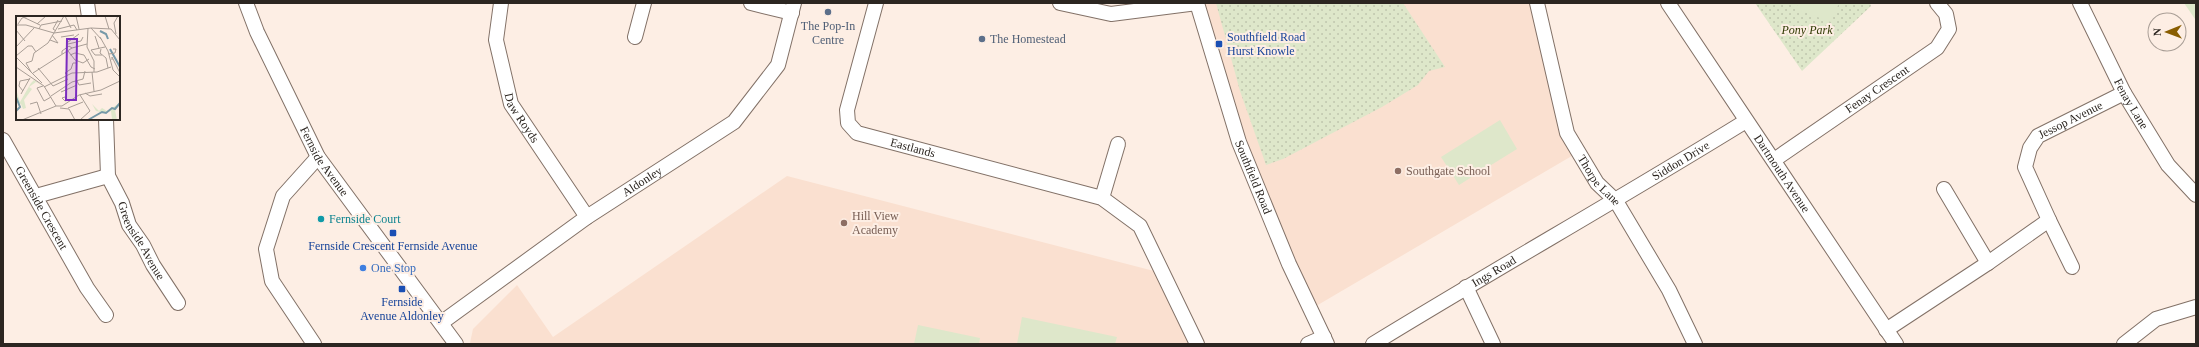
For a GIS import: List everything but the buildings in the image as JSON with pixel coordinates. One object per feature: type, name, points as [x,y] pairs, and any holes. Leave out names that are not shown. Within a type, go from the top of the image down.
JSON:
[{"type":"street","points":[[87,3],[89,16]]},
{"type":"street","name":"Fernside Avenue","points":[[246,3],[257,32],[318,157],[456,344]]},
{"type":"street","name":"Daw Royds","points":[[501,3],[496,40],[511,104],[587,217]]},
{"type":"street","points":[[635,37],[644,3]]},
{"type":"street","points":[[751,3],[793,8]]},
{"type":"street","name":"Eastlands","points":[[876,3],[847,110],[848,123],[857,132],[1102,198],[1140,226],[1197,344]]},
{"type":"street","points":[[1060,3],[1111,14],[1197,3]]},
{"type":"street","name":"Southfield Road","points":[[1197,3],[1238,142],[1289,264],[1326,340]]},
{"type":"street","name":"Thorpe Lane","points":[[1537,3],[1567,133],[1597,183],[1616,201],[1669,290],[1695,344]]},
{"type":"street","name":"Dartmouth Avenue","points":[[1668,3],[1896,344]]},
{"type":"street","name":"Fenay Crescent","points":[[1774,160],[1937,48],[1949,29],[1946,14],[1937,3]]},
{"type":"street","name":"Fenay Lane","points":[[2080,3],[2124,93],[2168,165],[2196,195]]},
{"type":"street","name":"Aldonley","points":[[441,323],[587,217],[734,122],[778,65],[793,8]]},
{"type":"street","name":"Jessop Avenue","points":[[2072,267],[2025,167],[2030,148],[2038,136],[2124,93]]},
{"type":"street","name":"Greenside Avenue","points":[[106,120],[108,176],[122,204],[129,226],[143,245],[153,265],[178,303]]},
{"type":"street","name":"Siddon Drive","points":[[1616,201],[1746,121]]},
{"type":"street","name":"Greenside Crescent","points":[[3,140],[80,276],[106,315]]},
{"type":"street","points":[[1102,198],[1118,144]]},
{"type":"street","points":[[314,344],[272,281],[266,249],[283,196],[318,157]]},
{"type":"street","points":[[36,196],[108,176]]},
{"type":"street","points":[[1944,189],[1988,263]]},
{"type":"street","name":"Ings Road","points":[[1373,344],[1466,287],[1616,201]]},
{"type":"street","points":[[1886,330],[1988,263],[2049,220]]},
{"type":"street","points":[[1466,287],[1493,344]]},
{"type":"street","points":[[2124,344],[2156,319],[2196,307]]},
{"type":"street","points":[[1308,344],[1326,340]]},
{"type":"shaded area","name":"Southgate School","points":[[1197,3],[1537,3],[1567,133],[1582,150],[1311,309],[1289,264]]},
{"type":"shaded area","name":"Hill View Academy","points":[[787,176],[1154,271],[1189,344],[470,343],[473,329],[517,285],[553,337]]},
{"type":"green space","points":[[1216,3],[1403,3],[1445,67],[1429,71],[1418,85],[1382,107],[1283,159],[1266,165],[1240,91]]},
{"type":"green space","name":"Pony Park","points":[[1755,3],[1870,3],[1871,6],[1802,71]]},
{"type":"green space","points":[[1798,3],[1839,3],[1831,22],[1796,9]]},
{"type":"green space","points":[[2184,3],[2196,3],[2196,22],[2195,19]]},
{"type":"green space","points":[[1500,120],[1517,149],[1459,185],[1441,157]]},
{"type":"green space","points":[[1022,317],[1117,337],[1115,344],[1017,344]]},
{"type":"green space","points":[[918,325],[980,338],[979,344],[914,344]]},
{"type":"place","name":"The Pop-In Centre","points":[[828,12]]},
{"type":"place","name":"The Homestead","points":[[982,39]]},
{"type":"place","name":"Southfield Road Hurst Knowle","points":[[1219,44]]},
{"type":"place","name":"Southgate School","points":[[1398,171]]},
{"type":"place","name":"Fernside Court","points":[[321,219]]},
{"type":"place","name":"Hill View Academy","points":[[844,223]]},
{"type":"place","name":"Fernside Crescent Fernside Avenue","points":[[393,233]]},
{"type":"place","name":"One Stop","points":[[363,268]]},
{"type":"place","name":"Fernside Avenue Aldonley","points":[[402,289]]}]
